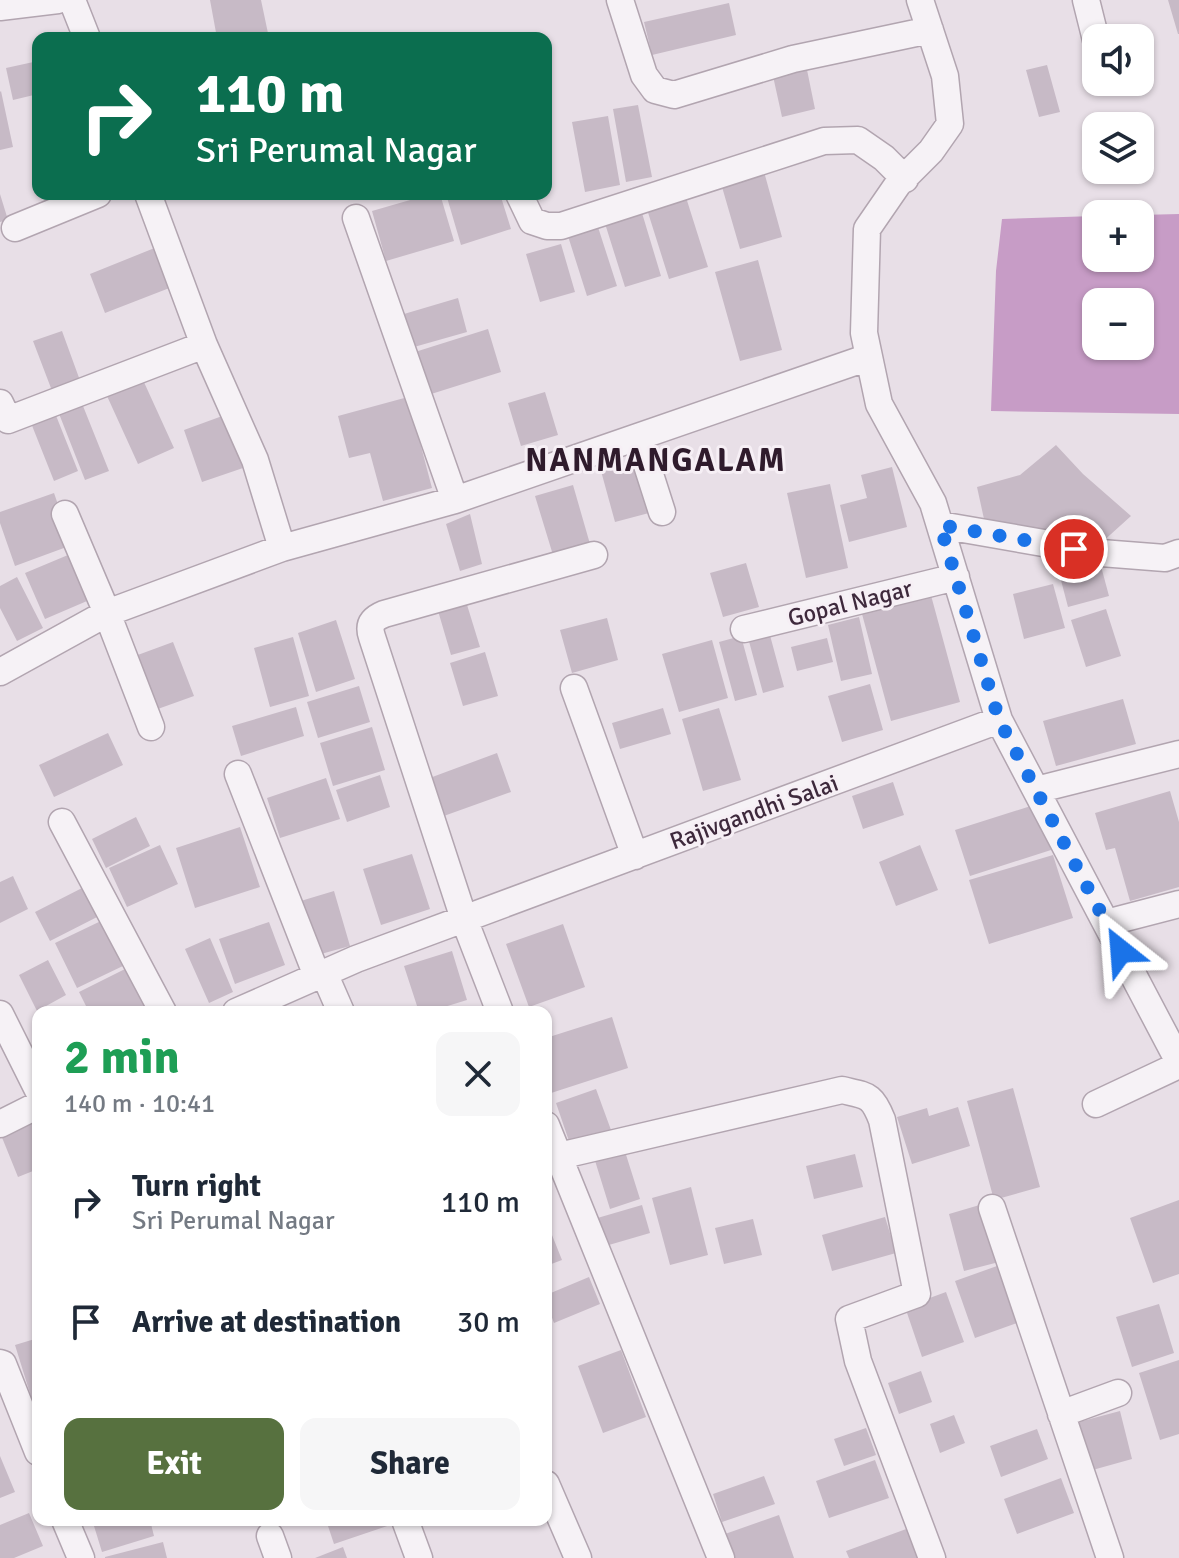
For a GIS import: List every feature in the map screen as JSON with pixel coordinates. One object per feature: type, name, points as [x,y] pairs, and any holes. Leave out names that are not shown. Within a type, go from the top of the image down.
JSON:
[{"type":"street","points":[[0,7],[58,0]]},
{"type":"street","points":[[72,0],[85,32]]},
{"type":"street","points":[[620,0],[644,75],[655,90],[674,95],[793,59],[930,30]]},
{"type":"street","points":[[920,0],[945,76],[950,124],[931,151],[898,184],[867,229],[864,333],[879,404],[933,503],[999,720],[1179,1064],[1096,1104]]},
{"type":"street","points":[[1086,0],[1092,24]]},
{"type":"street","points":[[522,200],[532,221],[561,226],[824,141],[858,140],[884,158],[905,179]]},
{"type":"street","points":[[15,228],[83,200]]},
{"type":"street","points":[[150,200],[204,345],[255,460],[282,548]]},
{"type":"street","points":[[356,218],[455,500]]},
{"type":"street","points":[[0,403],[8,420],[204,345]]},
{"type":"street","points":[[0,672],[107,613],[282,548],[455,500],[869,357]]},
{"type":"street","points":[[638,437],[662,512]]},
{"type":"street","points":[[65,514],[151,727]]},
{"type":"street","points":[[940,525],[1101,553],[1165,558],[1179,553]]},
{"type":"street","points":[[498,1006],[464,919],[370,629],[371,623],[384,614],[594,555]]},
{"type":"street","name":"Gopal Nagar","points":[[744,629],[956,577]]},
{"type":"street","points":[[574,688],[635,856]]},
{"type":"street","name":"Rajivgandhi Salai","points":[[250,1006],[464,919],[999,720]]},
{"type":"street","points":[[1036,790],[1179,754]]},
{"type":"street","points":[[238,774],[320,975],[338,1006]]},
{"type":"street","points":[[62,822],[160,1006]]},
{"type":"street","points":[[1106,923],[1179,904]]},
{"type":"street","points":[[0,1014],[32,1078]]},
{"type":"street","points":[[559,1156],[842,1090],[864,1095],[875,1102],[882,1120],[917,1294],[849,1319],[858,1361],[932,1558]]},
{"type":"street","points":[[0,1124],[32,1108]]},
{"type":"street","points":[[552,1139],[721,1558]]},
{"type":"street","points":[[992,1208],[1110,1558]]},
{"type":"street","points":[[0,1363],[32,1437]]},
{"type":"street","points":[[1061,1414],[1118,1393]]},
{"type":"street","points":[[552,1498],[578,1558]]},
{"type":"street","points":[[68,1526],[81,1558]]},
{"type":"street","points":[[407,1526],[419,1558]]},
{"type":"shaded area","points":[[1179,214],[1179,414],[991,411],[996,271],[1002,219],[1082,216],[1082,272],[1154,272],[1154,215]]},
{"type":"building","points":[[210,0],[261,0],[268,32],[216,32]]},
{"type":"building","points":[[1168,0],[1179,0],[1179,34],[1178,34]]},
{"type":"building","points":[[729,3],[736,35],[652,55],[644,22]]},
{"type":"building","points":[[805,60],[815,109],[782,117],[771,67]]},
{"type":"building","points":[[32,62],[32,95],[13,100],[6,68]]},
{"type":"building","points":[[1047,65],[1060,112],[1039,117],[1026,70]]},
{"type":"building","points":[[0,92],[13,147],[0,150]]},
{"type":"building","points":[[638,105],[652,177],[626,182],[613,109]]},
{"type":"building","points":[[608,116],[620,185],[585,192],[572,122]]},
{"type":"building","points":[[763,168],[782,237],[740,249],[720,180]]},
{"type":"building","points":[[684,191],[708,267],[669,279],[645,203]]},
{"type":"building","points":[[0,194],[8,220],[0,222]]},
{"type":"building","points":[[410,200],[442,200],[454,241],[386,261],[372,211]]},
{"type":"building","points":[[448,200],[502,200],[511,229],[461,245]]},
{"type":"building","points":[[639,203],[661,276],[625,287],[602,214]]},
{"type":"building","points":[[597,224],[617,286],[587,296],[567,233]]},
{"type":"building","points":[[561,244],[575,292],[540,302],[526,254]]},
{"type":"building","points":[[157,247],[172,287],[105,313],[90,274]]},
{"type":"building","points":[[758,260],[782,350],[740,361],[715,272]]},
{"type":"building","points":[[458,298],[467,332],[414,347],[404,314]]},
{"type":"building","points":[[488,329],[501,372],[428,395],[415,352]]},
{"type":"building","points":[[62,331],[82,386],[54,396],[33,341]]},
{"type":"building","points":[[143,380],[174,448],[138,464],[107,396]]},
{"type":"building","points":[[545,392],[558,435],[521,446],[508,403]]},
{"type":"building","points":[[79,396],[109,471],[85,480],[56,406]]},
{"type":"building","points":[[408,397],[432,488],[383,501],[370,453],[349,458],[338,416]]},
{"type":"building","points":[[55,413],[78,471],[54,481],[31,423]]},
{"type":"building","points":[[225,415],[243,468],[202,482],[184,430]]},
{"type":"building","points":[[1056,445],[1083,474],[1131,516],[1100,544],[984,519],[977,487],[1020,475]]},
{"type":"building","points":[[635,461],[649,513],[615,522],[601,471]]},
{"type":"building","points":[[892,467],[907,527],[849,542],[840,505],[867,498],[861,475]]},
{"type":"building","points":[[830,484],[848,568],[806,578],[787,493]]},
{"type":"building","points":[[573,485],[590,544],[553,555],[535,496]]},
{"type":"building","points":[[54,493],[72,545],[15,566],[0,523],[0,512]]},
{"type":"building","points":[[470,514],[482,564],[460,571],[446,524]]},
{"type":"building","points":[[68,555],[87,601],[45,619],[25,573]]},
{"type":"building","points":[[1098,555],[1109,596],[1068,607],[1057,565]]},
{"type":"building","points":[[746,563],[759,607],[723,617],[710,573]]},
{"type":"building","points":[[17,577],[43,628],[17,641],[0,608],[0,586]]},
{"type":"building","points":[[1053,584],[1065,628],[1024,639],[1013,594]]},
{"type":"building","points":[[929,588],[960,702],[891,721],[862,614],[896,605]]},
{"type":"building","points":[[464,595],[480,647],[451,655],[436,604]]},
{"type":"building","points":[[1106,609],[1121,656],[1086,667],[1071,620]]},
{"type":"building","points":[[859,617],[872,674],[841,681],[828,625]]},
{"type":"building","points":[[607,618],[618,660],[572,673],[560,630]]},
{"type":"building","points":[[336,620],[355,679],[316,692],[298,633]]},
{"type":"building","points":[[768,628],[784,687],[763,693],[747,634]]},
{"type":"building","points":[[741,636],[757,695],[735,701],[719,642]]},
{"type":"building","points":[[293,637],[309,696],[270,707],[254,648]]},
{"type":"building","points":[[827,638],[833,662],[797,671],[791,647]]},
{"type":"building","points":[[712,640],[728,698],[679,712],[662,654]]},
{"type":"building","points":[[173,642],[194,696],[155,710],[135,656]]},
{"type":"building","points":[[485,652],[498,696],[463,706],[450,663]]},
{"type":"building","points":[[870,684],[883,730],[842,742],[828,696]]},
{"type":"building","points":[[359,686],[370,722],[318,738],[307,702]]},
{"type":"building","points":[[1123,699],[1136,744],[1056,766],[1043,721]]},
{"type":"building","points":[[296,707],[304,736],[241,756],[232,726]]},
{"type":"building","points":[[663,708],[671,734],[620,749],[612,723]]},
{"type":"building","points":[[719,708],[741,780],[703,791],[682,719]]},
{"type":"building","points":[[372,727],[385,770],[333,786],[320,743]]},
{"type":"building","points":[[108,733],[123,765],[54,797],[39,765]]},
{"type":"building","points":[[497,753],[511,792],[441,817],[427,779]]},
{"type":"building","points":[[380,775],[390,807],[347,822],[336,790]]},
{"type":"building","points":[[326,778],[340,819],[280,838],[267,798]]},
{"type":"building","points":[[893,782],[904,815],[863,829],[852,796]]},
{"type":"building","points":[[1170,791],[1179,822],[1179,887],[1130,901],[1115,848],[1106,850],[1095,813]]},
{"type":"building","points":[[1037,804],[1051,850],[970,876],[955,830]]},
{"type":"building","points":[[136,817],[150,846],[106,868],[92,839]]},
{"type":"building","points":[[240,827],[260,887],[195,908],[176,848]]},
{"type":"building","points":[[160,845],[178,884],[127,907],[109,868]]},
{"type":"building","points":[[920,845],[938,890],[896,906],[879,862]]},
{"type":"building","points":[[412,854],[430,909],[381,925],[363,869]]},
{"type":"building","points":[[1053,855],[1073,918],[989,944],[969,880]]},
{"type":"building","points":[[13,876],[28,909],[0,923],[0,882]]},
{"type":"building","points":[[86,886],[101,915],[50,941],[35,912]]},
{"type":"building","points":[[334,891],[350,946],[310,957],[294,903]]},
{"type":"building","points":[[103,920],[125,965],[77,988],[55,943]]},
{"type":"building","points":[[269,922],[285,965],[235,984],[219,939]]},
{"type":"building","points":[[563,924],[585,987],[529,1006],[506,944]]},
{"type":"building","points":[[210,938],[233,992],[209,1003],[185,949]]},
{"type":"building","points":[[452,951],[467,1000],[448,1006],[417,1006],[404,966]]},
{"type":"building","points":[[48,960],[66,995],[46,1006],[34,1006],[19,975]]},
{"type":"building","points":[[127,968],[146,1006],[86,1006],[79,992]]},
{"type":"building","points":[[612,1017],[628,1068],[552,1093],[552,1036]]},
{"type":"building","points":[[1013,1088],[1040,1187],[994,1200],[967,1101]]},
{"type":"building","points":[[596,1089],[611,1130],[570,1144],[556,1103]]},
{"type":"building","points":[[958,1107],[970,1146],[912,1164],[897,1117],[927,1108],[929,1116]]},
{"type":"building","points":[[32,1123],[32,1171],[18,1177],[1,1135]]},
{"type":"building","points":[[622,1142],[640,1199],[610,1209],[592,1151]]},
{"type":"building","points":[[855,1154],[863,1187],[814,1199],[806,1166]]},
{"type":"building","points":[[691,1187],[708,1255],[670,1265],[652,1198]]},
{"type":"building","points":[[1179,1200],[1179,1274],[1153,1283],[1130,1218]]},
{"type":"building","points":[[983,1204],[999,1262],[964,1271],[949,1214]]},
{"type":"building","points":[[642,1205],[650,1233],[602,1247],[594,1219]]},
{"type":"building","points":[[885,1217],[896,1253],[832,1271],[822,1235]]},
{"type":"building","points":[[753,1219],[762,1255],[724,1264],[715,1228]]},
{"type":"building","points":[[552,1235],[562,1260],[552,1264]]},
{"type":"building","points":[[997,1266],[1017,1323],[975,1338],[955,1281]]},
{"type":"building","points":[[589,1277],[600,1304],[554,1323],[552,1292]]},
{"type":"building","points":[[946,1292],[964,1342],[922,1357],[905,1307]]},
{"type":"building","points":[[1159,1304],[1174,1353],[1132,1367],[1116,1317]]},
{"type":"building","points":[[32,1340],[32,1400],[15,1345]]},
{"type":"building","points":[[621,1350],[646,1417],[603,1433],[578,1366]]},
{"type":"building","points":[[1179,1360],[1179,1434],[1160,1440],[1139,1373]]},
{"type":"building","points":[[921,1371],[932,1402],[899,1414],[888,1383]]},
{"type":"building","points":[[1120,1411],[1132,1459],[1089,1471],[1075,1423]]},
{"type":"building","points":[[954,1415],[965,1443],[940,1453],[930,1424]]},
{"type":"building","points":[[866,1428],[876,1455],[844,1466],[834,1439]]},
{"type":"building","points":[[1037,1429],[1048,1459],[1001,1477],[990,1446]]},
{"type":"building","points":[[0,1456],[15,1492],[0,1498]]},
{"type":"building","points":[[875,1460],[889,1498],[829,1518],[816,1481]]},
{"type":"building","points":[[764,1476],[775,1504],[722,1522],[713,1494]]},
{"type":"building","points":[[1061,1478],[1074,1513],[1017,1534],[1004,1499]]},
{"type":"building","points":[[29,1513],[43,1546],[14,1558],[0,1558],[0,1525]]},
{"type":"building","points":[[779,1515],[794,1558],[733,1558],[725,1534]]},
{"type":"building","points":[[94,1526],[152,1526],[154,1536],[102,1552]]},
{"type":"building","points":[[328,1526],[387,1526],[334,1544]]},
{"type":"building","points":[[909,1528],[920,1558],[849,1558],[846,1551]]},
{"type":"building","points":[[163,1542],[167,1558],[105,1558],[105,1557]]},
{"type":"building","points":[[343,1547],[347,1558],[315,1558]]},
{"type":"district","name":"NANMANGALAM","points":[[656,460]]},
{"type":"route","points":[[1074,549],[940,525],[999,720],[1121,951]]}]
